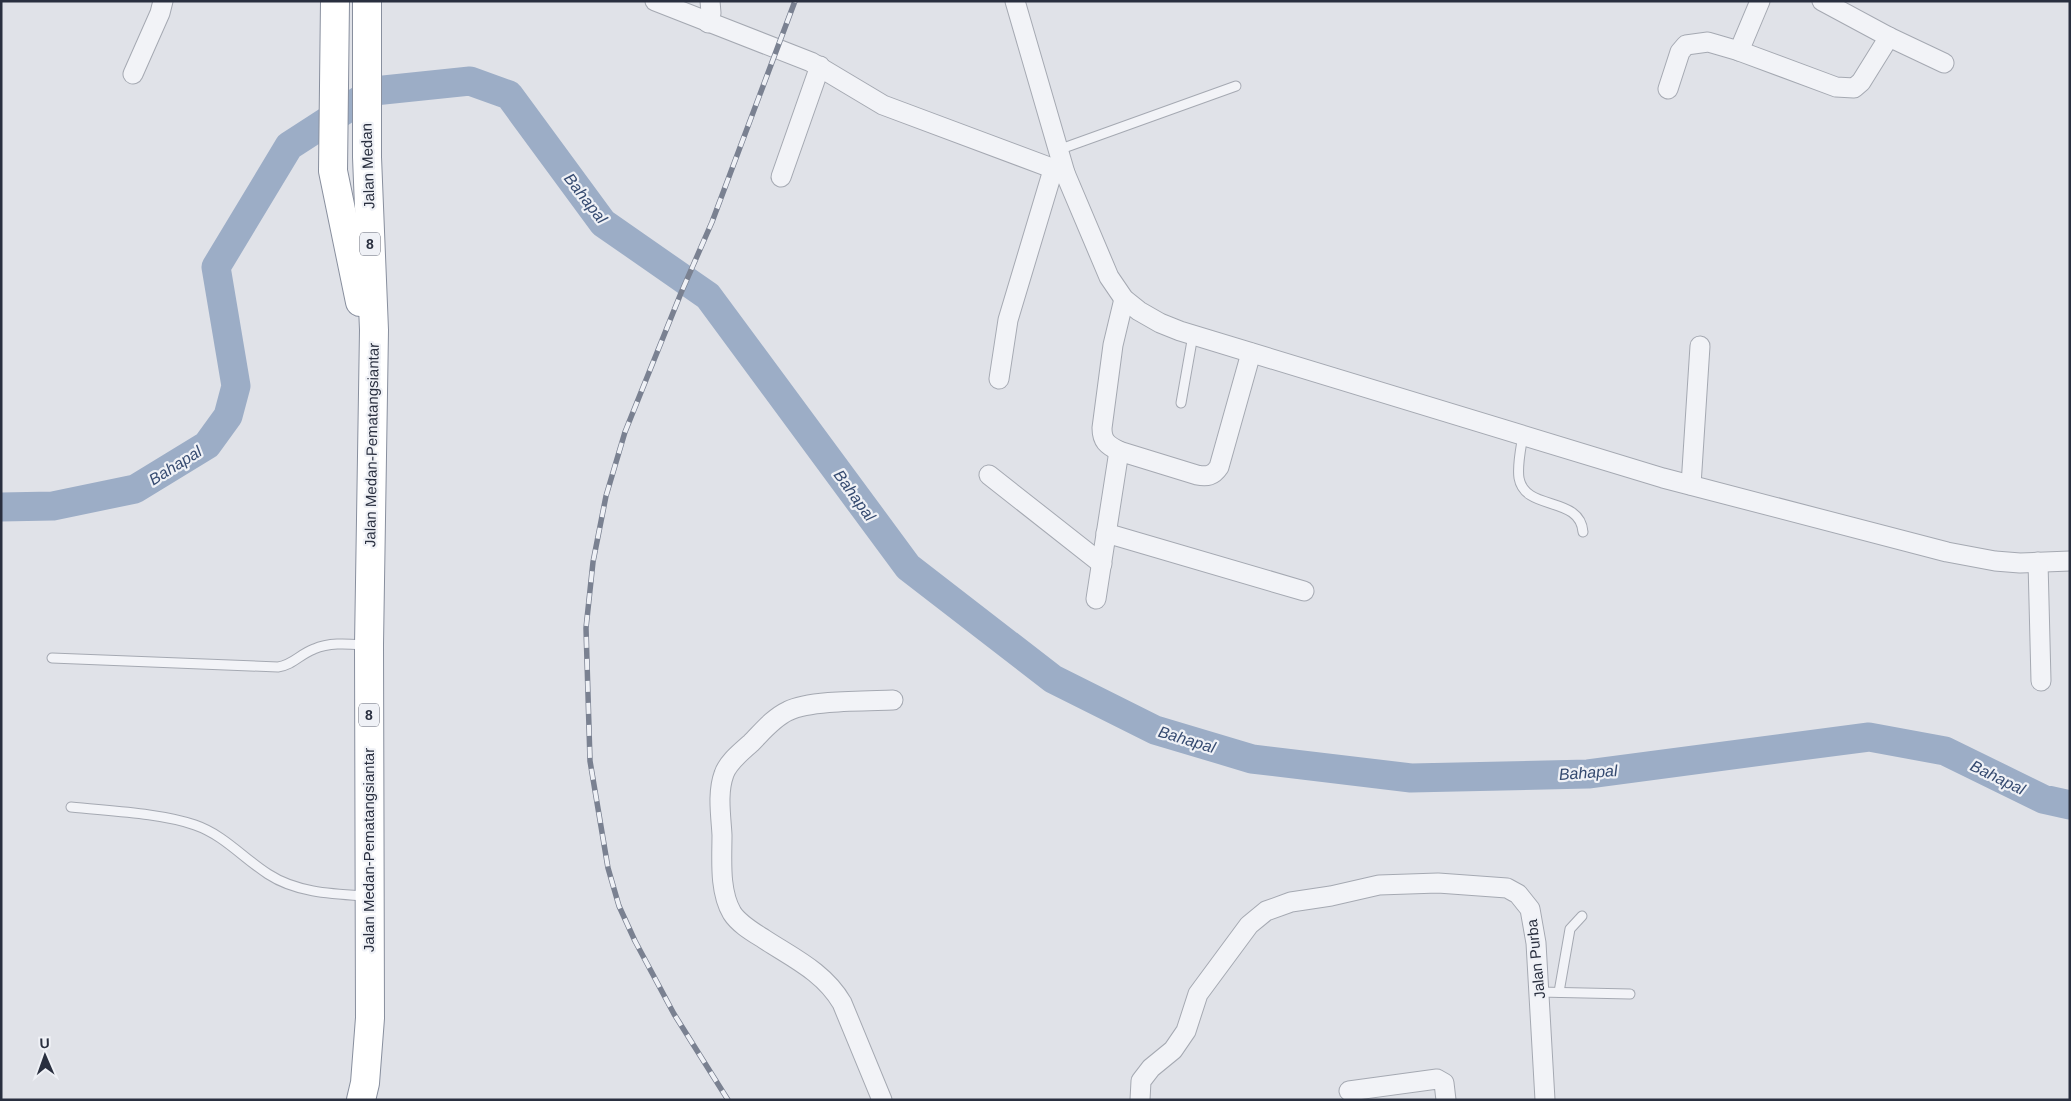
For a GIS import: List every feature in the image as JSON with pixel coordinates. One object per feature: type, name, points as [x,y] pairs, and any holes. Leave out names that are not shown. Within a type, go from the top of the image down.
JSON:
[{"type":"highway","name":"8","points":[[335,1],[333,171],[358,297],[374,330]]},
{"type":"highway","name":"Jalan Medan","points":[[367,1],[367,157],[374,330]]},
{"type":"highway","name":"Jalan Medan-Pematangsiantar","points":[[360,1100],[365,1083],[370,1018],[369,645],[374,330]]},
{"type":"street","points":[[133,74],[163,1]]},
{"type":"street","points":[[655,1],[820,66],[883,105],[1059,172],[1108,276],[1124,299],[1139,311],[1160,323],[1193,335],[1691,485],[1947,552],[1995,561],[2070,561]]},
{"type":"street","points":[[708,23],[712,6],[710,1]]},
{"type":"street","points":[[1000,379],[1008,320],[1059,172],[1058,150],[1015,1]]},
{"type":"street","points":[[1739,51],[1760,1]]},
{"type":"street","points":[[1822,1],[1889,37],[1944,63]]},
{"type":"street","points":[[1668,88],[1680,52],[1686,45],[1708,42],[1846,89],[1854,88],[1861,82],[1889,37]]},
{"type":"street","points":[[781,177],[820,66]]},
{"type":"street","points":[[1124,299],[1113,346],[1102,428],[1102,435],[1106,444],[1119,451],[1197,475],[1209,476],[1215,472],[1219,466],[1252,352]]},
{"type":"street","points":[[1691,485],[1700,346]]},
{"type":"street","points":[[1096,600],[1119,451]]},
{"type":"street","points":[[989,475],[1102,564]]},
{"type":"street","points":[[1106,533],[1304,591]]},
{"type":"street","points":[[2038,562],[2041,681]]},
{"type":"street","points":[[882,1100],[863,1058],[842,1003],[833,988],[818,974],[747,929],[732,914],[726,900],[723,878],[720,792],[724,774],[732,762],[778,717],[796,707],[893,700]]},
{"type":"street","name":"Jalan Purba","points":[[1140,1100],[1141,1082],[1151,1068],[1173,1050],[1186,1031],[1198,994],[1249,925],[1266,911],[1291,902],[1331,896],[1380,885],[1408,883],[1438,883],[1507,888],[1518,894],[1530,909],[1536,944],[1540,992],[1545,1100]]},
{"type":"street","points":[[1349,1091],[1437,1079],[1444,1082],[1446,1100]]},
{"type":"lane","points":[[1058,150],[1236,86]]},
{"type":"lane","points":[[1181,403],[1193,335]]},
{"type":"lane","points":[[1523,435],[1519,468],[1519,479],[1523,490],[1530,496],[1574,513],[1580,519],[1583,532]]},
{"type":"lane","points":[[52,658],[278,667],[288,666],[312,649],[325,646],[369,645]]},
{"type":"lane","points":[[71,807],[168,818],[196,825],[227,841],[269,874],[297,888],[324,893],[369,896]]},
{"type":"lane","points":[[1559,992],[1570,929],[1582,916]]},
{"type":"lane","points":[[1540,992],[1630,994]]},
{"type":"waterway","name":"Bahapal","points":[[1,507],[53,506],[135,489],[207,445],[228,416],[236,386],[216,267],[289,146],[374,91],[470,81],[509,95],[603,223],[708,296],[908,567],[1053,679],[1155,730],[1252,759],[1411,778],[1588,774],[1869,737],[1945,751],[2043,799],[2070,805]]},
{"type":"railway","points":[[728,1100],[674,1014],[635,941],[619,906],[608,868],[590,761],[586,628],[593,562],[606,496],[625,432],[712,222],[795,1]]}]
